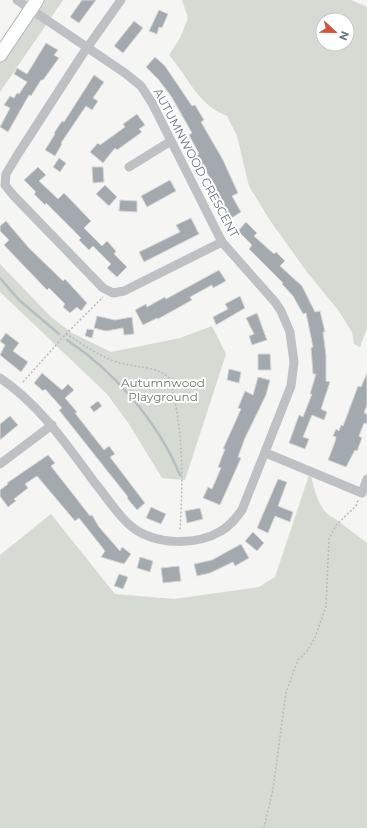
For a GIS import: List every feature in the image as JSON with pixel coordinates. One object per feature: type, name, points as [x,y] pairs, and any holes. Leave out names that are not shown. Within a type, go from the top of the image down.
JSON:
[{"type":"main road","points":[[0,55],[34,5]]},
{"type":"street","name":"AUTUMNWOOD CRESCENT","points":[[0,378],[24,397],[52,425],[126,522],[146,536],[166,542],[176,542],[211,536],[228,526],[242,510],[266,453],[291,386],[294,362],[290,332],[281,311],[275,302],[222,242],[141,86],[126,73],[87,47],[34,5],[17,0]]},
{"type":"street","points":[[121,0],[87,47],[18,154],[4,181],[5,185],[103,288],[109,292],[113,293],[124,291],[222,242]]},
{"type":"street","points":[[129,167],[171,142]]},
{"type":"street","points":[[0,464],[52,425]]},
{"type":"street","points":[[266,453],[362,493],[367,479]]},
{"type":"path","points":[[23,382],[66,334],[109,292]]},
{"type":"path","points":[[66,334],[99,354],[114,361],[158,371],[169,378],[180,443],[183,475],[180,530]]},
{"type":"path","points":[[264,828],[273,789],[286,692],[298,660],[308,651],[315,638],[326,606],[329,539],[337,524],[356,506],[362,493]]},
{"type":"green space","points":[[38,0],[63,0],[0,92],[0,57]]},
{"type":"green space","points":[[182,0],[351,0],[367,7],[367,328],[360,347],[354,344],[352,332],[338,310],[307,272],[269,219],[249,186],[237,136],[227,116],[208,105],[194,90],[169,55],[180,38],[188,18]]},
{"type":"green space","name":"Autumnwood Playground","points":[[0,264],[51,317],[72,333],[111,352],[180,338],[212,326],[226,354],[185,480],[162,478],[129,424],[107,394],[0,292]]},
{"type":"green space","points":[[310,472],[315,492],[320,505],[324,510],[367,543],[367,828],[0,828],[0,555],[51,514],[115,594],[174,599],[259,587],[275,577]]},
{"type":"building","points":[[82,0],[96,0],[79,23],[70,17]]},
{"type":"building","points":[[159,10],[168,14],[162,28],[159,27],[157,34],[149,31]]},
{"type":"building","points":[[134,21],[143,28],[123,53],[114,46]]},
{"type":"building","points":[[46,43],[58,50],[54,55],[59,58],[43,80],[41,80],[31,96],[29,95],[8,132],[0,127],[10,108],[4,105],[10,96],[14,98],[17,93],[19,94],[27,82],[14,74],[17,68],[27,74]]},
{"type":"building","points":[[155,57],[165,66],[192,106],[195,105],[204,120],[201,122],[223,160],[238,193],[232,196],[241,212],[230,219],[213,182],[205,170],[204,171],[196,156],[199,154],[189,135],[192,133],[171,96],[158,79],[146,67]]},
{"type":"building","points":[[94,75],[104,82],[93,98],[98,101],[92,110],[86,106],[61,143],[62,144],[55,156],[45,150],[55,134],[54,133],[62,121],[64,122]]},
{"type":"building","points":[[137,114],[145,125],[139,129],[142,132],[117,150],[115,148],[103,163],[90,152],[98,143],[100,145],[125,127],[123,124]]},
{"type":"building","points":[[59,158],[66,163],[60,172],[53,167]]},
{"type":"building","points":[[38,167],[46,175],[39,181],[58,199],[64,193],[91,221],[84,228],[102,246],[107,241],[116,251],[114,254],[127,267],[117,277],[107,268],[111,264],[93,246],[89,250],[79,240],[81,238],[46,203],[45,205],[34,194],[36,192],[24,180]]},
{"type":"building","points":[[92,167],[103,167],[104,182],[93,183]]},
{"type":"building","points":[[170,180],[176,191],[147,207],[141,196]]},
{"type":"building","points":[[105,185],[117,197],[109,206],[96,194]]},
{"type":"building","points":[[120,200],[137,201],[137,212],[119,211]]},
{"type":"building","points":[[191,218],[199,234],[144,262],[139,252],[180,232],[176,225]]},
{"type":"building","points":[[6,221],[28,247],[63,281],[65,279],[87,303],[81,311],[77,307],[70,313],[63,307],[65,304],[49,288],[47,290],[4,245],[9,240],[0,231],[0,226]]},
{"type":"building","points":[[246,222],[257,233],[254,236],[274,254],[276,252],[285,261],[280,266],[302,286],[315,312],[320,311],[325,332],[323,332],[326,355],[326,381],[330,382],[321,409],[327,412],[324,420],[312,415],[303,437],[309,439],[305,449],[289,443],[299,415],[303,417],[312,394],[310,394],[316,374],[313,374],[311,348],[313,347],[306,313],[303,314],[293,296],[282,284],[283,283],[249,249],[252,245],[238,231]]},
{"type":"building","points":[[219,270],[226,281],[213,288],[212,285],[190,297],[192,300],[158,319],[157,318],[143,325],[135,310],[146,304],[147,307],[165,297],[166,299]]},
{"type":"building","points":[[240,296],[245,308],[216,325],[213,317],[228,309],[225,304]]},
{"type":"building","points":[[257,313],[267,340],[252,345],[249,336],[254,334],[246,318]]},
{"type":"building","points":[[97,316],[115,320],[132,317],[134,334],[124,335],[123,328],[106,331],[94,328]]},
{"type":"building","points":[[87,329],[94,330],[92,338],[85,336]]},
{"type":"building","points":[[6,333],[19,343],[13,351],[28,362],[21,372],[0,355],[5,345],[0,341]]},
{"type":"building","points":[[258,354],[270,354],[271,370],[258,370]]},
{"type":"building","points":[[229,369],[241,372],[239,383],[227,380]]},
{"type":"building","points":[[42,373],[62,390],[68,384],[74,390],[65,398],[77,412],[75,413],[104,450],[109,446],[115,454],[110,457],[145,503],[137,510],[59,410],[62,408],[45,389],[43,391],[34,383]]},
{"type":"building","points":[[367,373],[367,405],[364,413],[367,414],[367,424],[364,423],[359,436],[362,438],[357,451],[355,450],[346,467],[328,460],[335,442],[336,437],[333,436],[336,429],[339,431],[341,425],[343,426],[358,386],[361,387]]},
{"type":"building","points":[[258,377],[270,380],[266,395],[245,438],[238,457],[241,458],[220,505],[203,498],[208,487],[212,489],[221,468],[218,467],[225,449],[223,449],[241,409],[238,408],[245,391],[253,395]]},
{"type":"building","points":[[98,401],[102,406],[94,412],[90,407]]},
{"type":"building","points":[[10,416],[18,425],[0,440],[0,424]]},
{"type":"building","points":[[48,455],[55,463],[51,466],[90,516],[92,515],[99,527],[120,551],[122,547],[131,554],[124,564],[101,557],[105,551],[79,518],[75,521],[37,476],[25,484],[28,488],[14,499],[16,501],[8,507],[0,496],[0,490],[8,484],[7,483]]},
{"type":"building","points":[[278,479],[287,482],[278,506],[293,512],[290,522],[275,516],[268,533],[257,528]]},
{"type":"building","points":[[151,507],[166,514],[161,524],[146,518]]},
{"type":"building","points":[[200,508],[203,519],[187,523],[185,511]]},
{"type":"building","points":[[253,532],[264,543],[257,551],[245,541]]},
{"type":"building","points":[[241,544],[249,558],[235,566],[233,562],[210,573],[197,576],[194,564],[212,560]]},
{"type":"building","points":[[140,557],[153,561],[150,572],[137,568]]},
{"type":"building","points":[[179,566],[181,581],[163,583],[161,568]]},
{"type":"building","points":[[119,574],[128,577],[123,589],[114,586]]},
{"type":"waterway","points":[[0,278],[19,300],[59,334]]},
{"type":"waterway","points":[[67,340],[118,382],[133,399],[160,436],[180,475]]}]
